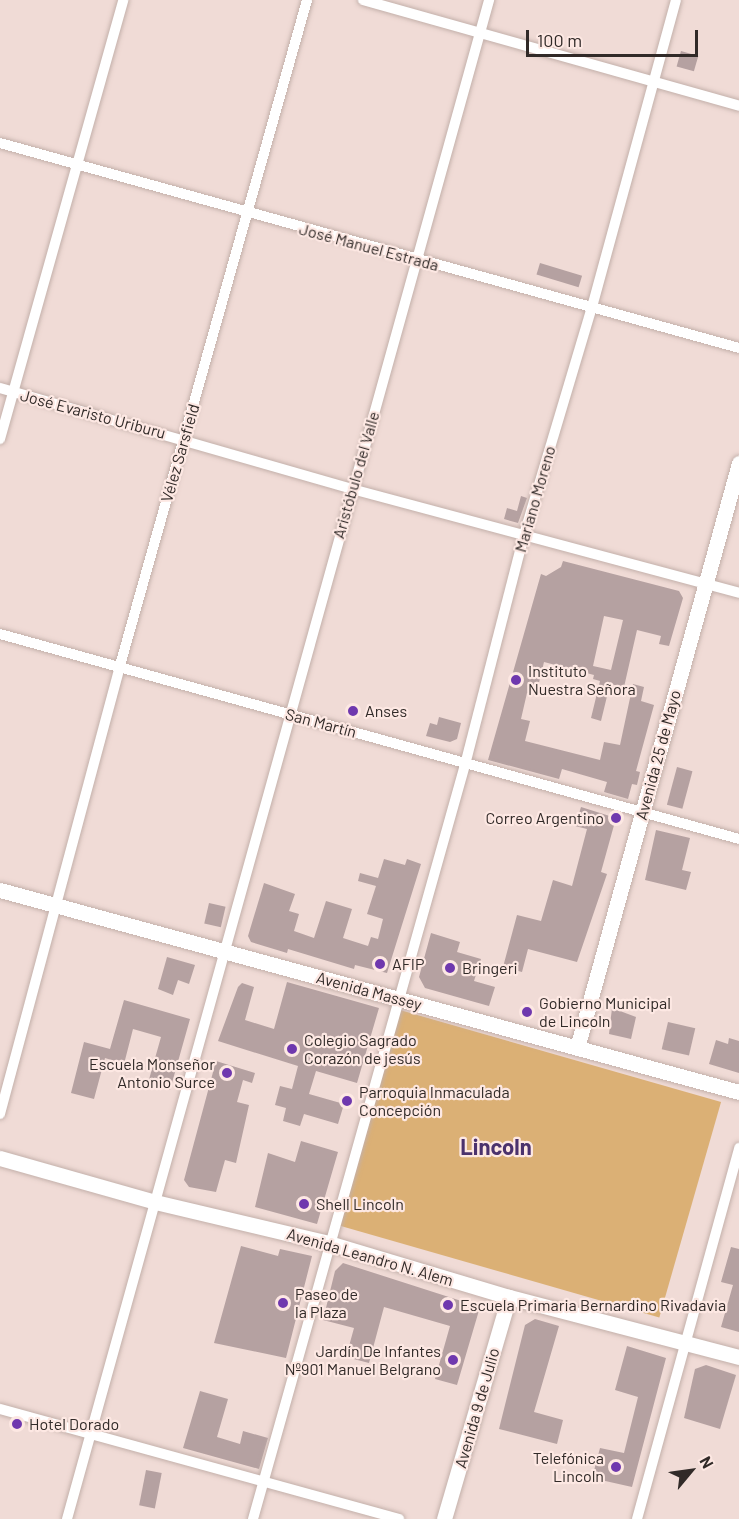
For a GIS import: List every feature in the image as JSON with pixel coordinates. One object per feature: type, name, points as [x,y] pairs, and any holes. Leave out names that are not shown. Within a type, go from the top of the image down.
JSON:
[{"type":"main road","name":"Avenida 25 de Mayo","points":[[577,1048],[739,463]]},
{"type":"main road","name":"Avenida Massey","points":[[0,890],[739,1092]]},
{"type":"main road","name":"Avenida Leandro N. Alem","points":[[0,1158],[155,1202],[329,1243],[509,1297],[685,1341],[739,1358]]},
{"type":"main road","name":"Avenida 9 de Julio","points":[[444,1519],[509,1297]]},
{"type":"street","points":[[0,440],[123,0]]},
{"type":"street","name":"Vélez Sarsfield","points":[[0,1114],[119,669],[245,213],[307,0]]},
{"type":"street","points":[[363,0],[739,106]]},
{"type":"street","name":"Aristóbulo del Valle","points":[[67,1519],[352,489],[420,261],[489,0]]},
{"type":"street","name":"Mariano Moreno","points":[[253,1519],[397,999],[466,761],[524,534],[592,307],[676,0]]},
{"type":"street","name":"José Manuel Estrada","points":[[0,143],[245,213],[739,348]]},
{"type":"street","name":"José Evaristo Uriburu","points":[[0,388],[184,438],[352,489],[706,582],[739,593]]},
{"type":"street","name":"San Martín","points":[[0,634],[290,716],[466,761],[739,839]]},
{"type":"street","points":[[637,1519],[739,1148]]},
{"type":"street","points":[[0,1409],[399,1519]]},
{"type":"shaded area","points":[[400,1010],[721,1102],[659,1317],[338,1225]]},
{"type":"building","points":[[681,51],[698,56],[694,71],[677,66]]},
{"type":"building","points":[[540,263],[582,276],[579,287],[536,274]]},
{"type":"building","points":[[521,496],[527,498],[518,523],[504,519],[507,508],[517,511]]},
{"type":"building","points":[[563,561],[679,591],[683,598],[669,646],[659,644],[661,636],[637,630],[624,687],[610,684],[601,721],[591,718],[600,681],[593,679],[594,675],[544,662],[536,695],[527,693],[521,719],[530,721],[525,741],[600,760],[604,742],[620,745],[633,684],[644,687],[641,701],[654,705],[636,771],[640,772],[637,785],[632,784],[628,799],[604,792],[607,782],[562,769],[559,779],[488,760],[541,574],[546,576],[561,567]],"holes":[[[604,616],[623,620],[611,670],[593,666]]]},
{"type":"building","points":[[439,717],[461,723],[457,739],[450,742],[426,736],[430,723],[437,725]]},
{"type":"building","points":[[677,767],[692,771],[682,809],[667,805]]},
{"type":"building","points":[[581,807],[616,818],[601,872],[607,874],[577,962],[528,949],[522,972],[503,967],[517,915],[541,921],[553,880],[572,886],[587,829],[575,826]]},
{"type":"building","points":[[656,830],[690,838],[682,870],[691,872],[686,890],[645,880]]},
{"type":"building","points":[[384,859],[405,865],[407,859],[421,864],[387,973],[355,965],[354,969],[288,949],[287,953],[251,942],[248,936],[264,883],[295,894],[289,911],[299,914],[294,931],[314,938],[326,901],[352,909],[343,938],[368,946],[371,937],[378,939],[383,919],[367,914],[376,886],[358,881],[360,873],[378,878]]},
{"type":"building","points":[[209,903],[226,907],[221,927],[204,923]]},
{"type":"building","name":"Bringeri","points":[[431,933],[460,942],[457,952],[481,959],[474,981],[495,987],[489,1006],[425,988],[419,977]]},
{"type":"building","points":[[167,957],[195,965],[189,984],[178,980],[173,995],[158,989]]},
{"type":"building","points":[[287,982],[379,1008],[357,1083],[316,1071],[309,1094],[344,1104],[338,1124],[304,1114],[300,1126],[283,1121],[286,1108],[275,1105],[280,1086],[292,1089],[298,1066],[218,1041],[238,987],[242,983],[254,987],[245,1020],[274,1029]]},
{"type":"building","points":[[124,1000],[190,1019],[170,1090],[148,1083],[161,1037],[133,1029],[124,1064],[105,1058],[94,1099],[71,1093],[84,1042],[110,1049]]},
{"type":"building","points":[[612,1008],[636,1017],[631,1039],[609,1034]]},
{"type":"building","points":[[668,1022],[695,1028],[689,1056],[662,1049]]},
{"type":"building","points":[[729,1038],[739,1041],[739,1073],[709,1064],[716,1040],[728,1044]]},
{"type":"building","points":[[216,1061],[255,1073],[252,1083],[243,1080],[237,1102],[249,1105],[236,1163],[225,1160],[216,1192],[189,1187],[184,1180]]},
{"type":"building","points":[[301,1141],[338,1152],[317,1224],[255,1207],[268,1153],[295,1162]]},
{"type":"building","points":[[241,1246],[278,1256],[280,1249],[312,1256],[286,1358],[214,1343]]},
{"type":"building","points":[[731,1247],[739,1249],[739,1332],[721,1327],[733,1285],[721,1282]]},
{"type":"building","points":[[343,1263],[480,1307],[457,1385],[435,1379],[450,1326],[384,1307],[369,1363],[346,1357],[354,1328],[323,1320],[335,1271]]},
{"type":"building","points":[[535,1319],[559,1326],[534,1412],[563,1420],[557,1444],[499,1429],[525,1325]]},
{"type":"building","points":[[627,1346],[666,1358],[632,1487],[592,1478],[600,1448],[624,1453],[638,1397],[615,1390]]},
{"type":"building","points":[[706,1365],[736,1375],[720,1429],[684,1418],[695,1369]]},
{"type":"building","points":[[200,1391],[228,1399],[217,1437],[240,1444],[243,1431],[268,1438],[259,1469],[183,1448]]},
{"type":"building","points":[[146,1470],[162,1473],[155,1508],[139,1505]]},
{"type":"place","name":"Instituto Nuestra Señora","points":[[516,680]]},
{"type":"place","name":"Anses","points":[[353,711]]},
{"type":"place","name":"Correo Argentino","points":[[616,818]]},
{"type":"place","name":"AFIP","points":[[380,964]]},
{"type":"place","name":"Bringeri","points":[[450,968]]},
{"type":"place","name":"Gobierno Municipal de Lincoln","points":[[527,1012]]},
{"type":"place","name":"Colegio Sagrado Corazón de jesús","points":[[292,1049]]},
{"type":"place","name":"Escuela Monseñor Antonio Surce","points":[[227,1073]]},
{"type":"place","name":"Parroquia Inmaculada Concepción","points":[[347,1101]]},
{"type":"place","name":"Shell Lincoln","points":[[304,1204]]},
{"type":"place","name":"Paseo de la Plaza","points":[[283,1303]]},
{"type":"place","name":"Escuela Primaria Bernardino Rivadavia","points":[[448,1305]]},
{"type":"place","name":"Jardín De Infantes Nº901 Manuel Belgrano","points":[[453,1360]]},
{"type":"place","name":"Hotel Dorado","points":[[17,1424]]},
{"type":"place","name":"Telefónica Lincoln","points":[[616,1467]]},
{"type":"district","name":"Lincoln","points":[[496,1147]]}]
